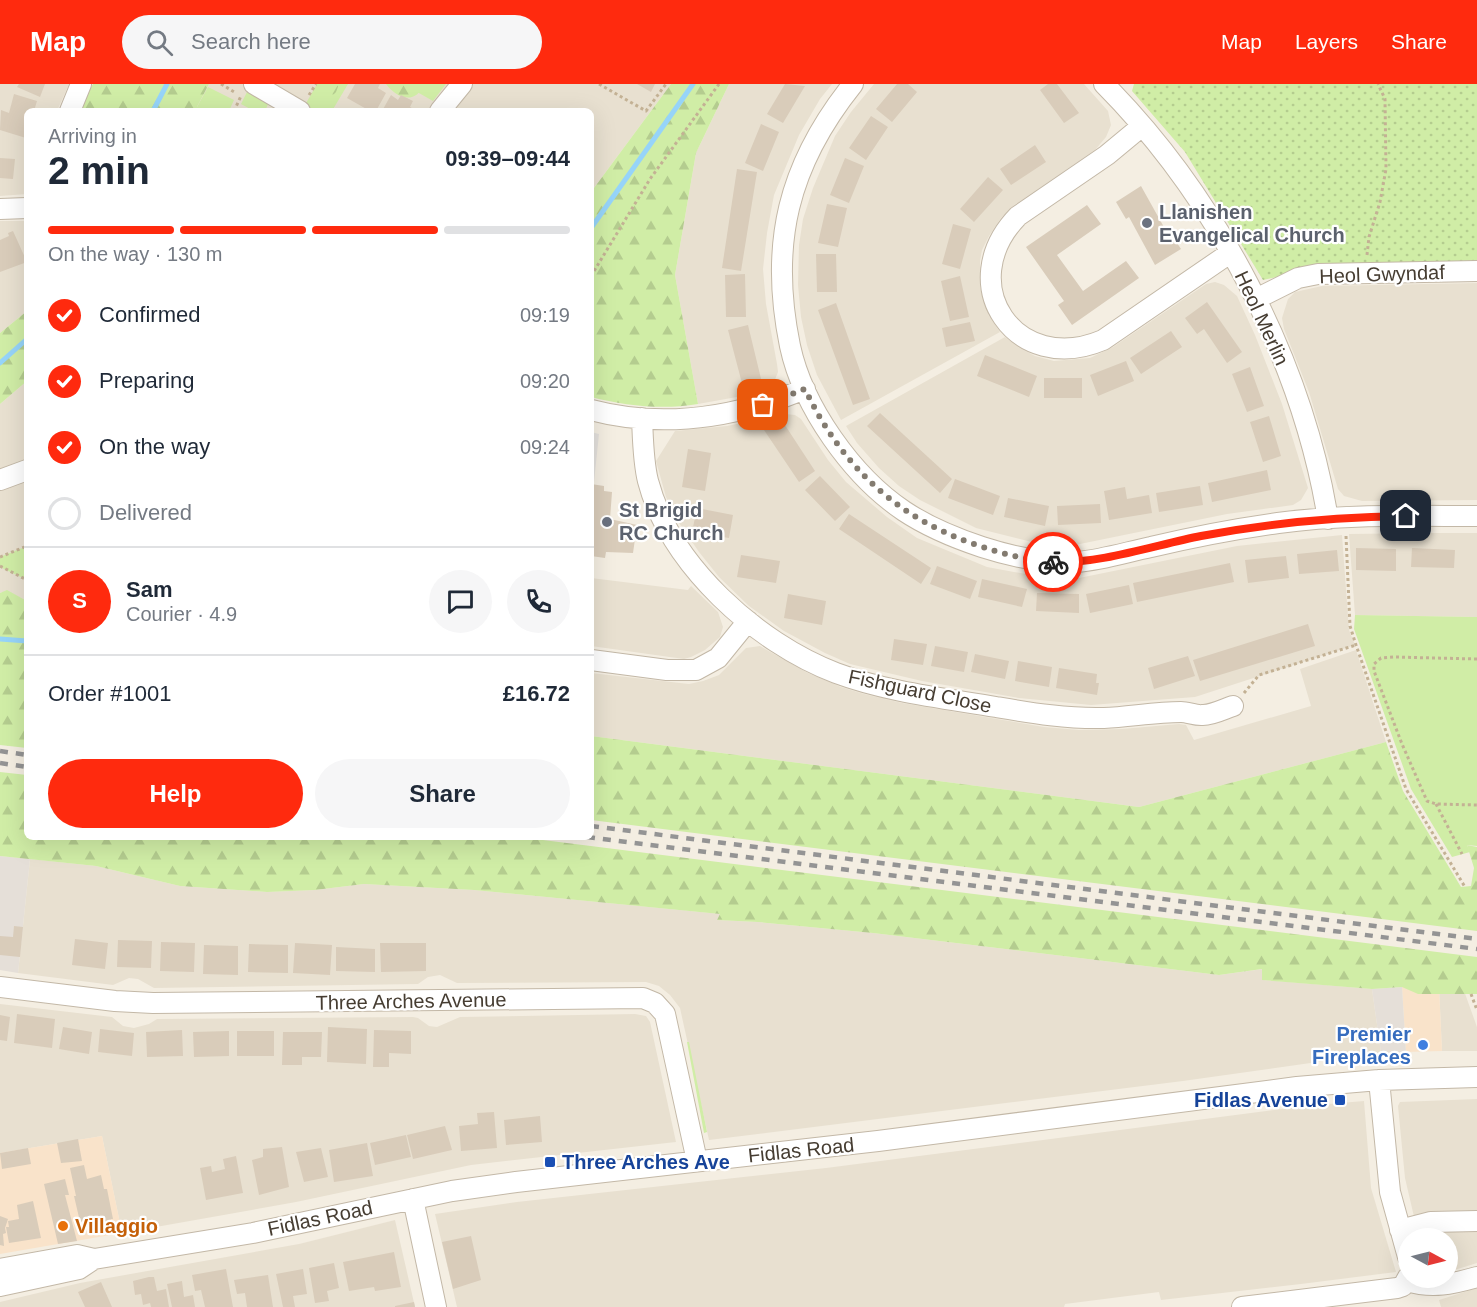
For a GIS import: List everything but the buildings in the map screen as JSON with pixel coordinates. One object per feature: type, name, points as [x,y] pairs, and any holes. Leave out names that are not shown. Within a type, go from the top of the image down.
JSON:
[{"type":"street","points":[[71,108],[81,84]]},
{"type":"street","points":[[254,84],[295,108]]},
{"type":"street","points":[[442,108],[462,84]]},
{"type":"street","points":[[853,84],[816,137],[794,190],[784,234],[781,274],[784,311],[792,354],[816,412],[844,452],[888,499],[918,519],[947,534],[1015,557],[1037,561],[1077,562],[1258,526],[1369,517],[1477,516]]},
{"type":"street","name":"Heol Merlin","points":[[1110,86],[1183,176],[1256,299],[1284,365],[1305,424],[1319,473],[1328,519]]},
{"type":"street","points":[[1142,126],[1107,155],[1008,225],[994,253],[990,268],[991,288],[1003,317],[1023,337],[1048,348],[1070,349],[1089,346],[1103,340],[1230,253]]},
{"type":"street","points":[[0,209],[24,208]]},
{"type":"street","name":"Heol Gwyndaf","points":[[1256,299],[1287,283],[1318,274],[1477,271]]},
{"type":"street","points":[[594,410],[674,420],[763,405],[805,389]]},
{"type":"street","name":"Fishguard Close","points":[[642,418],[642,442],[648,482],[663,520],[694,568],[748,621],[779,644],[810,662],[876,685],[1054,716],[1123,717],[1182,712],[1203,716],[1233,706]]},
{"type":"street","points":[[0,480],[24,471]]},
{"type":"street","points":[[594,660],[668,670],[696,670],[718,658],[748,621]]},
{"type":"street","name":"Three Arches Avenue","points":[[0,987],[115,1001],[153,1003],[643,998],[655,1002],[665,1014],[697,1161]]},
{"type":"street","name":"Fidlas Road","points":[[0,1269],[77,1255],[94,1259],[253,1233],[413,1199],[516,1182],[889,1140],[1297,1087],[1379,1080],[1477,1077]]},
{"type":"street","points":[[1379,1080],[1389,1192],[1399,1228]]},
{"type":"street","points":[[413,1199],[436,1307]]},
{"type":"street","points":[[1408,1228],[1431,1222],[1477,1221]]},
{"type":"street","name":"Fidlas Road","points":[[0,1286],[80,1269],[94,1259]]},
{"type":"street","points":[[1458,1282],[1477,1277]]},
{"type":"street","points":[[1242,1307],[1398,1288]]},
{"type":"path","points":[[221,84],[242,96],[236,108]]},
{"type":"path","points":[[599,84],[646,111],[666,84]]},
{"type":"path","points":[[594,271],[650,179],[719,84]]},
{"type":"path","points":[[1366,272],[1369,237],[1380,202],[1386,169],[1385,99],[1378,84]]},
{"type":"path","points":[[1346,531],[1350,626],[1356,645],[1406,789],[1465,887]]},
{"type":"path","points":[[0,557],[24,547]]},
{"type":"path","points":[[0,566],[24,578]]},
{"type":"path","points":[[1233,706],[1259,675],[1356,645]]},
{"type":"path","points":[[1477,659],[1394,657],[1380,658],[1374,664],[1374,671],[1402,744],[1427,801],[1436,804],[1477,805]]},
{"type":"path","points":[[1436,804],[1462,854]]},
{"type":"path","points":[[1471,994],[1477,1010]]},
{"type":"shaded area","points":[[0,84],[69,84],[58,108],[24,108],[24,194],[0,196]]},
{"type":"shaded area","points":[[209,84],[671,84],[594,188],[594,108],[197,107]]},
{"type":"shaded area","points":[[729,84],[832,84],[820,99],[799,135],[774,195],[763,269],[766,304],[778,372],[774,382],[768,389],[759,393],[698,404],[675,275],[696,153]]},
{"type":"shaded area","points":[[874,84],[1084,84],[1108,111],[1111,125],[1106,137],[1095,150],[1013,206],[1001,218],[989,236],[982,250],[980,261],[980,288],[989,316],[1000,332],[841,420],[817,375],[807,345],[798,285],[799,245],[803,219],[813,188],[835,136]]},
{"type":"shaded area","points":[[0,221],[24,221],[24,313],[0,333]]},
{"type":"shaded area","points":[[1215,282],[1224,285],[1237,296],[1282,404],[1308,488],[1301,500],[1293,505],[1227,514],[1075,545],[1036,543],[976,528],[920,500],[899,486],[879,468],[857,443],[846,426],[1005,337],[1035,356],[1054,361],[1090,358],[1113,347],[1206,284]]},
{"type":"shaded area","points":[[1477,283],[1477,500],[1362,501],[1344,496],[1338,489],[1309,392],[1284,329],[1282,318],[1288,299],[1295,292],[1322,286]]},
{"type":"shaded area","points":[[24,384],[24,600],[7,591],[0,593],[0,404]]},
{"type":"shaded area","points":[[785,414],[795,415],[801,419],[828,460],[846,482],[887,517],[917,538],[987,567],[1053,579],[1079,578],[1237,546],[1342,535],[1349,630],[1355,645],[1195,697],[1091,705],[1019,698],[922,681],[850,664],[784,631],[749,606],[719,577],[679,523],[666,497],[656,461],[675,431],[727,426]]},
{"type":"shaded area","points":[[594,433],[599,434],[594,482]]},
{"type":"shaded area","points":[[1477,533],[1477,617],[1355,615],[1349,534]]},
{"type":"shaded area","points":[[594,578],[688,590],[691,586],[718,612],[723,627],[720,637],[705,650],[684,659],[594,646]]},
{"type":"shaded area","points":[[760,646],[808,673],[841,687],[902,703],[1044,727],[1079,730],[1179,724],[1186,725],[1194,740],[1311,706],[1300,669],[1356,650],[1386,742],[1139,807],[594,736],[594,673],[689,684],[719,675],[746,648]]},
{"type":"shaded area","points":[[0,856],[30,859],[18,973],[0,970]]},
{"type":"shaded area","points":[[30,859],[96,866],[180,886],[267,892],[315,890],[364,884],[474,890],[721,914],[717,920],[873,933],[1219,975],[1263,969],[1263,980],[1372,989],[1381,1053],[1183,1081],[709,1140],[680,1008],[659,986],[646,982],[457,983],[440,975],[428,977],[418,984],[154,988],[138,979],[129,978],[113,985],[18,973]]},
{"type":"shaded area","points":[[1402,987],[1439,987],[1442,1051],[1406,1052]]},
{"type":"shaded area","points":[[1402,987],[1406,1052],[1381,1053],[1372,989]]},
{"type":"shaded area","points":[[1439,987],[1463,988],[1477,1027],[1477,1051],[1442,1051]]},
{"type":"shaded area","points":[[0,1004],[112,1017],[123,1026],[134,1028],[157,1019],[413,1017],[429,1026],[437,1027],[460,1017],[635,1014],[646,1016],[650,1022],[676,1142],[471,1165],[296,1202],[122,1233],[102,1136],[0,1153]]},
{"type":"shaded area","points":[[1477,1099],[1477,1217],[1415,1221],[1405,1178],[1398,1106],[1400,1102]]},
{"type":"shaded area","points":[[1364,1101],[1371,1188],[1396,1272],[1301,1284],[1161,1300],[1159,1292],[1065,1304],[1064,1307],[457,1307],[435,1214],[517,1202],[826,1168],[1305,1106]]},
{"type":"shaded area","points":[[102,1136],[122,1233],[0,1254],[0,1153]]},
{"type":"shaded area","points":[[395,1220],[415,1307],[0,1307],[0,1302],[80,1283],[299,1244]]},
{"type":"shaded area","points":[[1477,1225],[1477,1263],[1458,1269],[1458,1228],[1447,1228]]},
{"type":"shaded area","points":[[1477,1288],[1477,1307],[1441,1307],[1439,1300]]},
{"type":"green space","points":[[93,84],[209,84],[197,108],[81,108]]},
{"type":"green space","points":[[317,84],[348,84],[334,108],[310,108],[305,105]]},
{"type":"green space","points":[[320,84],[339,84],[336,92],[330,98],[323,99],[317,92]]},
{"type":"green space","points":[[386,84],[424,84],[416,95],[406,98],[395,93]]},
{"type":"green space","points":[[403,84],[446,84],[433,101]]},
{"type":"green space","points":[[671,84],[729,84],[696,153],[675,275],[698,404],[658,407],[617,403],[594,398],[594,188]]},
{"type":"green space","points":[[1134,84],[1477,84],[1477,264],[1294,273],[1263,280],[1185,152],[1132,91]]},
{"type":"green space","points":[[208,87],[234,100],[230,108],[197,107]]},
{"type":"green space","points":[[248,90],[269,102],[266,108],[248,108],[241,104]]},
{"type":"green space","points":[[24,313],[24,384],[0,404],[0,333]]},
{"type":"green space","points":[[24,547],[24,579],[2,568],[0,557]]},
{"type":"green space","points":[[7,590],[24,599],[24,748],[0,745],[0,593]]},
{"type":"green space","points":[[1355,615],[1477,617],[1477,846],[1467,845],[1470,852],[1452,857],[1411,789],[1354,629]]},
{"type":"green space","points":[[594,736],[1139,807],[1386,742],[1403,791],[1461,887],[1471,886],[1474,868],[1467,845],[1477,847],[1477,931],[594,820]]},
{"type":"green space","points":[[0,772],[24,775],[24,840],[543,840],[1477,957],[1477,994],[1418,994],[1402,987],[1372,989],[1262,980],[1262,969],[1219,975],[873,933],[717,920],[720,914],[474,890],[364,884],[315,890],[267,892],[180,886],[96,866],[0,856]]},
{"type":"green space","points":[[687,1042],[689,1042],[707,1132],[704,1133]]},
{"type":"waterway","points":[[155,108],[167,84]]},
{"type":"waterway","points":[[594,224],[693,84]]},
{"type":"waterway","points":[[0,363],[24,342]]},
{"type":"waterway","points":[[0,639],[24,641]]},
{"type":"railway","points":[[0,751],[24,755]]},
{"type":"railway","points":[[0,763],[24,767]]},
{"type":"railway","points":[[594,826],[1477,939]]},
{"type":"railway","points":[[594,838],[1477,949]]},
{"type":"way so far","points":[[763,405],[805,389],[830,434],[858,470],[903,510],[947,534],[993,551],[1015,557],[1053,562]]},
{"type":"place","name":"Llanishen Evangelical Church","points":[[1147,223]]},
{"type":"place","name":"St Brigid RC Church","points":[[607,522]]},
{"type":"place","name":"Premier Fireplaces","points":[[1423,1045]]},
{"type":"place","name":"Fidlas Avenue","points":[[1340,1100]]},
{"type":"place","name":"Three Arches Ave","points":[[550,1162]]},
{"type":"place","name":"Villaggio","points":[[63,1226]]},
{"type":"route","points":[[1053,562],[1085,561],[1203,536],[1280,523],[1406,516]]}]
